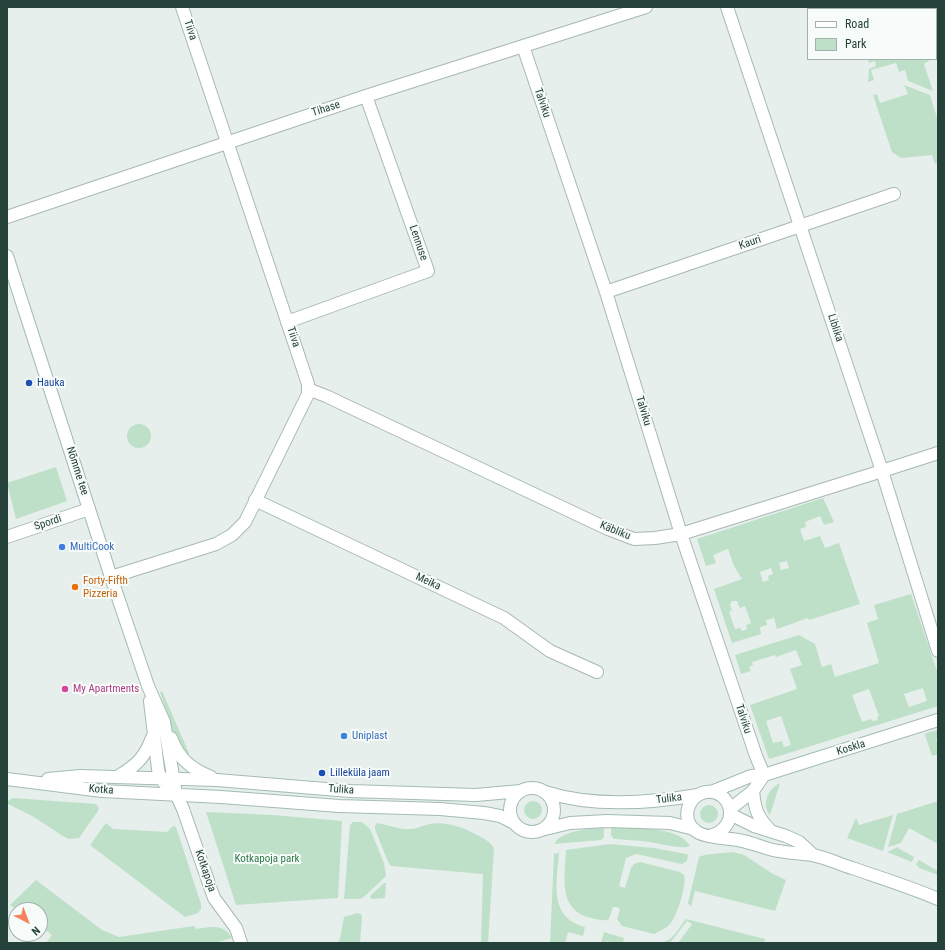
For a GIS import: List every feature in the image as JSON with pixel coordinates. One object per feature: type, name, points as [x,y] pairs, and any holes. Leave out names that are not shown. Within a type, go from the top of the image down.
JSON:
[{"type":"street","name":"Tiiva","points":[[182,7],[308,384],[308,389]]},
{"type":"street","name":"Tihase","points":[[7,217],[226,142],[646,7]]},
{"type":"street","name":"Liblika","points":[[727,7],[882,471],[938,651]]},
{"type":"street","name":"Talviku","points":[[523,46],[606,292],[681,534],[756,756],[764,775]]},
{"type":"street","name":"Lennuse","points":[[287,322],[428,271],[366,96]]},
{"type":"street","name":"Kauri","points":[[606,292],[894,194]]},
{"type":"street","name":"Nõmme tee","points":[[7,256],[111,577],[148,686],[164,722],[176,794]]},
{"type":"street","name":"Käbliku","points":[[308,389],[326,396],[627,538],[634,539],[656,538],[681,534],[938,453]]},
{"type":"street","points":[[111,577],[216,544],[232,535],[245,522],[308,394],[308,389]]},
{"type":"street","name":"Meika","points":[[255,500],[504,618],[550,651],[597,672]]},
{"type":"street","name":"Spordi","points":[[7,537],[89,509]]},
{"type":"street","name":"Nõmme tee","points":[[148,686],[160,778]]},
{"type":"street","name":"Koskla","points":[[711,792],[751,776],[764,775],[938,720]]},
{"type":"street","points":[[164,722],[176,751],[196,771],[217,780]]},
{"type":"street","points":[[116,777],[129,770],[139,762],[149,745],[154,732]]},
{"type":"street","points":[[730,812],[753,791],[764,775]]},
{"type":"street","name":"Kotka","points":[[26,780],[80,776],[160,778]]},
{"type":"street","points":[[160,778],[176,794]]},
{"type":"street","name":"Tulika","points":[[160,778],[217,780],[350,791],[476,795],[521,791]]},
{"type":"street","name":"Kotka","points":[[7,779],[26,780],[102,791],[176,794]]},
{"type":"street","points":[[298,803],[300,787]]},
{"type":"street","points":[[528,788],[534,788],[546,792],[554,804],[554,811],[550,824],[545,829],[532,833],[519,828],[514,823],[510,809],[516,795],[528,788]]},
{"type":"street","points":[[753,791],[756,811],[762,822],[771,831]]},
{"type":"street","name":"Tulika","points":[[546,792],[570,799],[613,802],[659,801],[698,795]]},
{"type":"street","points":[[710,836],[725,828],[730,820],[730,812],[726,801],[722,796],[711,792],[706,792],[698,795],[692,800],[688,807],[688,819],[694,830],[700,834],[710,836],[738,840],[786,852],[813,856],[919,890],[938,899]]},
{"type":"street","name":"Tulika","points":[[176,794],[338,806],[440,809],[500,816],[514,823]]},
{"type":"street","name":"Kotkapoja","points":[[176,794],[183,809],[214,898],[236,928],[241,943]]},
{"type":"street","points":[[730,812],[754,826],[799,842],[813,856]]},
{"type":"street","name":"Tulika","points":[[545,829],[570,822],[607,821],[670,823],[694,830]]},
{"type":"green space","points":[[868,60],[930,60],[924,64],[933,91],[908,81],[905,70],[899,72],[896,63],[871,70],[874,80],[868,82],[869,69],[876,66],[875,61],[869,63]]},
{"type":"green space","points":[[904,85],[930,95],[938,121],[938,162],[935,164],[932,155],[901,158],[892,152],[873,95],[877,94],[880,103],[908,94]]},
{"type":"green space","points":[[139,424],[148,427],[151,436],[148,445],[139,448],[130,445],[127,436],[130,427]]},
{"type":"green space","points":[[56,467],[67,501],[16,519],[7,483]]},
{"type":"green space","points":[[823,498],[834,522],[824,525],[820,516],[805,522],[806,527],[800,529],[804,541],[820,536],[825,548],[839,543],[860,604],[809,620],[808,618],[777,629],[774,618],[766,620],[767,625],[760,627],[761,634],[732,643],[714,589],[742,579],[734,566],[728,549],[713,555],[716,563],[706,566],[697,539]],"holes":[[[787,561],[789,568],[781,570],[779,563]],[[771,568],[773,574],[768,576],[769,580],[763,582],[760,572]],[[732,601],[737,601],[740,608],[745,606],[751,623],[746,625],[747,629],[742,631],[740,628],[735,629],[729,612],[732,610],[730,605]]]},
{"type":"green space","points":[[911,594],[938,674],[938,706],[769,759],[750,705],[797,689],[790,669],[802,665],[796,650],[776,657],[775,655],[752,662],[753,665],[749,667],[751,671],[741,674],[735,655],[799,635],[815,644],[822,667],[831,664],[835,677],[879,663],[867,623],[878,619],[874,605]],"holes":[[[923,688],[927,701],[909,707],[904,694]],[[869,689],[879,716],[877,717],[878,720],[872,721],[871,719],[862,722],[852,695]],[[781,716],[791,745],[784,747],[782,741],[773,743],[766,721]]]},
{"type":"green space","points":[[162,691],[189,753],[189,759],[177,743],[160,692]]},
{"type":"green space","points":[[938,730],[938,738],[936,739],[938,754],[932,756],[925,735],[926,733]]},
{"type":"green space","points":[[780,783],[770,815],[766,806],[767,797],[772,789]]},
{"type":"green space","points":[[13,798],[96,804],[99,808],[79,838],[69,839],[34,817],[8,804],[8,801]]},
{"type":"green space","points":[[529,801],[537,801],[542,806],[540,817],[537,819],[529,819],[524,814],[524,806]]},
{"type":"green space","points":[[938,801],[938,844],[909,828],[901,843],[888,847],[897,814]]},
{"type":"green space","points":[[705,805],[713,805],[718,810],[716,821],[713,823],[705,823],[700,818],[700,810]]},
{"type":"green space","name":"Kotkapoja park","points":[[206,812],[273,815],[342,821],[338,898],[236,905]]},
{"type":"green space","points":[[893,815],[883,851],[847,838],[856,818],[859,825]]},
{"type":"green space","points":[[353,822],[362,822],[370,829],[384,863],[386,876],[360,899],[344,899],[350,825]]},
{"type":"green space","points":[[106,823],[113,829],[167,832],[173,826],[176,827],[201,904],[201,909],[198,913],[185,917],[90,845]]},
{"type":"green space","points":[[377,823],[407,829],[415,829],[424,825],[439,823],[453,825],[473,833],[492,845],[494,849],[488,943],[481,943],[483,874],[391,866],[375,829]]},
{"type":"green space","points":[[627,827],[662,830],[685,840],[690,846],[676,847],[645,841],[614,839],[611,835],[611,828]]},
{"type":"green space","points":[[604,828],[604,837],[601,840],[554,844],[569,833]]},
{"type":"green space","points":[[610,844],[654,848],[688,855],[687,861],[682,864],[636,854],[626,858],[619,886],[625,888],[631,868],[634,864],[640,862],[680,872],[684,875],[685,880],[683,893],[673,920],[667,927],[654,934],[622,926],[617,919],[620,909],[617,907],[613,907],[609,919],[605,920],[591,918],[580,914],[573,908],[565,891],[566,850]]},
{"type":"green space","points":[[898,847],[914,857],[912,862],[887,852]]},
{"type":"green space","points":[[733,852],[744,855],[773,874],[786,880],[775,911],[695,891],[691,907],[688,903],[699,857],[710,854]]},
{"type":"green space","points":[[559,853],[557,898],[560,907],[565,915],[573,922],[585,927],[583,936],[568,932],[565,943],[550,943],[554,854]]},
{"type":"green space","points":[[919,860],[938,871],[938,875],[919,868],[916,864]]},
{"type":"green space","points":[[36,880],[102,930],[119,937],[194,926],[196,929],[211,927],[221,928],[229,933],[232,938],[215,943],[46,943],[52,935],[48,932],[48,902],[13,902]]},
{"type":"green space","points":[[384,883],[386,883],[385,898],[371,899],[370,896]]},
{"type":"green space","points":[[357,913],[361,914],[362,917],[360,943],[338,943],[344,917]]},
{"type":"green space","points":[[686,919],[765,939],[764,943],[678,943],[692,924],[687,921],[670,943],[662,943],[673,936]]},
{"type":"green space","points":[[604,932],[624,938],[623,943],[607,941],[606,943],[601,943]]},
{"type":"place","name":"Hauka","points":[[29,383]]},
{"type":"place","name":"MultiCook","points":[[62,547]]},
{"type":"place","name":"Forty-Fifth Pizzeria","points":[[75,587]]},
{"type":"place","name":"My Apartments","points":[[65,689]]},
{"type":"place","name":"Uniplast","points":[[344,736]]},
{"type":"place","name":"Lilleküla jaam","points":[[322,773]]}]
